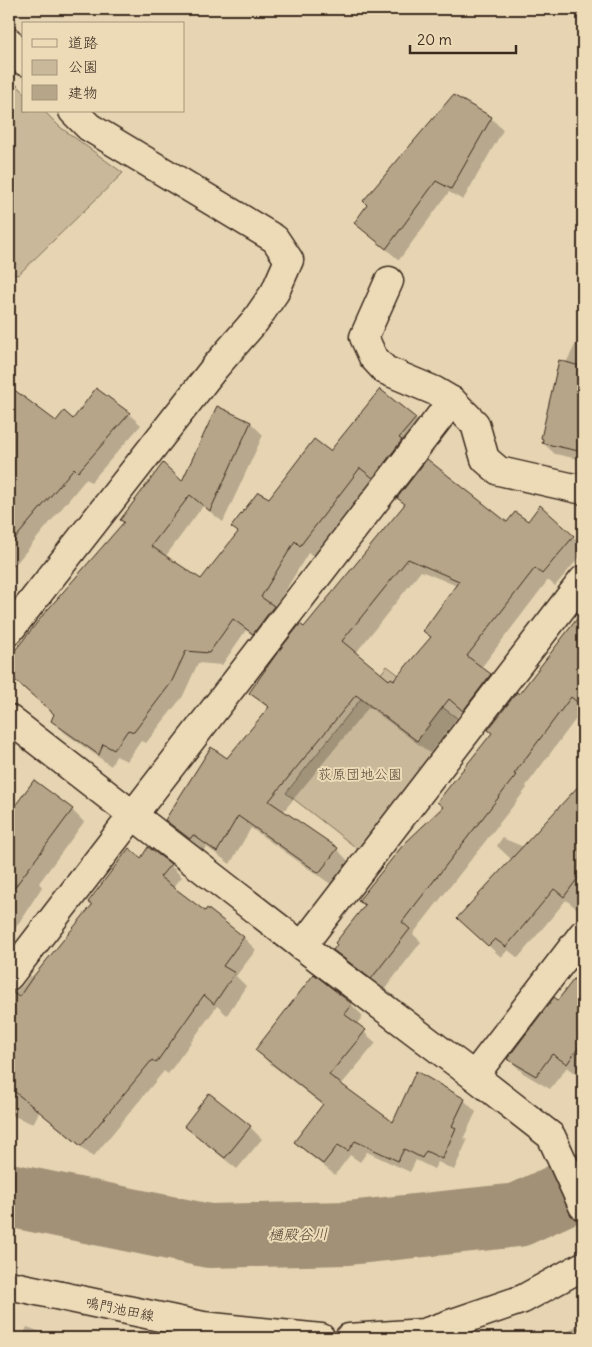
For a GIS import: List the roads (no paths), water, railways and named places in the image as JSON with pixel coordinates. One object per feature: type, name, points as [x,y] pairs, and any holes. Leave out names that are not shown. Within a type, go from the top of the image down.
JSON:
[{"type":"street","points":[[9,42],[22,58]]},
{"type":"street","points":[[9,631],[216,366],[255,321],[275,292],[289,260],[276,239],[89,127],[74,112]]},
{"type":"street","points":[[389,282],[364,337],[372,357],[385,370],[435,391],[452,401],[475,424],[485,459],[499,472],[583,490]]},
{"type":"street","points":[[9,976],[452,401]]},
{"type":"street","points":[[302,946],[583,580]]},
{"type":"street","points":[[9,719],[551,1136],[583,1206]]},
{"type":"street","points":[[474,1076],[583,934]]},
{"type":"street","points":[[348,1338],[424,1333],[523,1299],[583,1266]]},
{"type":"street","name":"鳴門池田線","points":[[10,1288],[203,1326],[320,1338]]},
{"type":"waterway","name":"樋殿谷川","points":[[9,1195],[209,1236],[348,1233],[518,1215],[583,1185]]},
{"type":"park label","name":"荻原団地公園","points":[[360,774]]}]
